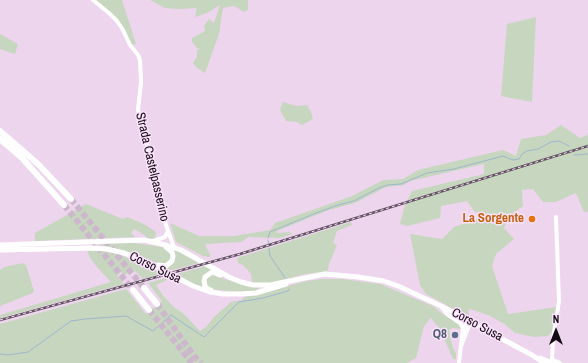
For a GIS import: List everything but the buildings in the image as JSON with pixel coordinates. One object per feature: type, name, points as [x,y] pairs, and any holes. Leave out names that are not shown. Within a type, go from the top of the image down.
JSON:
[{"type":"highway","points":[[0,132],[38,164],[71,199]]},
{"type":"highway","points":[[0,139],[22,158],[64,205]]},
{"type":"highway","points":[[144,288],[157,304]]},
{"type":"highway","points":[[133,290],[149,310]]},
{"type":"main road","name":"Corso Susa","points":[[0,245],[126,240],[151,241],[174,247],[229,277],[253,285],[265,285],[331,274],[384,280],[441,306],[544,363]]},
{"type":"main road","points":[[136,258],[144,259],[163,267],[170,263],[173,256],[170,250],[151,241]]},
{"type":"main road","name":"Corso Susa","points":[[0,250],[99,248],[116,251],[136,258],[193,286],[210,292],[232,294],[256,293],[279,287],[306,277]]},
{"type":"main road","points":[[232,294],[208,289],[204,284],[205,277],[210,273],[215,273],[232,281],[242,282]]},
{"type":"main road","name":"Corso Susa","points":[[532,355],[551,362],[559,363]]},
{"type":"street","name":"Strada Castelpasserino","points":[[93,0],[117,21],[140,60],[141,71],[138,110],[152,164],[158,200],[174,247]]},
{"type":"street","points":[[551,362],[559,301],[556,217]]},
{"type":"street","name":"Strada Castelpasserino","points":[[151,241],[165,237],[168,231]]},
{"type":"street","points":[[441,306],[447,314],[460,323],[463,328]]},
{"type":"street","points":[[458,363],[463,328],[466,324],[471,322]]},
{"type":"street","points":[[460,348],[471,322]]},
{"type":"street","points":[[553,350],[559,363]]},
{"type":"green space","points":[[92,0],[122,0],[136,44],[130,45],[122,27]]},
{"type":"green space","points":[[150,0],[248,0],[248,10],[244,12],[234,6],[223,8],[219,34],[205,73],[193,63],[197,57],[197,50],[200,48],[197,48],[192,42],[192,38],[205,31],[204,26],[209,19],[214,23],[220,5],[207,13],[195,17],[197,8],[165,8]]},
{"type":"green space","points":[[536,17],[532,102],[501,96],[507,24]]},
{"type":"green space","points":[[0,34],[18,44],[15,54],[0,49]]},
{"type":"green space","points":[[283,102],[297,106],[307,105],[313,119],[302,125],[297,122],[286,121],[280,110]]},
{"type":"green space","points":[[561,125],[580,138],[588,135],[588,212],[584,212],[576,193],[556,202],[543,202],[533,189],[522,190],[523,206],[509,216],[504,228],[514,239],[496,254],[492,266],[508,314],[557,307],[552,331],[548,336],[534,337],[515,333],[503,323],[488,315],[470,309],[468,311],[470,318],[426,294],[420,285],[410,234],[442,239],[454,227],[486,216],[474,211],[467,201],[441,206],[440,218],[407,226],[400,224],[404,208],[412,191],[484,174],[484,164],[410,181],[404,185],[386,187],[355,203],[329,210],[277,231],[277,233],[289,232],[293,234],[279,238],[248,237],[242,242],[205,244],[211,257],[203,256],[176,242],[170,223],[199,236],[234,236],[270,230],[275,223],[352,196],[383,180],[403,179],[418,170],[503,150],[516,156],[521,139],[546,135]]},
{"type":"green space","points":[[86,204],[123,219],[127,217],[144,224],[156,232],[155,239],[146,238],[146,236],[134,229],[131,233],[135,237],[35,241],[35,233]]},
{"type":"green space","points":[[351,222],[352,225],[337,231],[333,243],[337,245],[329,264],[328,271],[305,274],[271,283],[258,283],[252,282],[251,274],[243,265],[238,263],[237,258]]},
{"type":"green space","points":[[104,243],[134,243],[162,247],[167,249],[171,254],[170,261],[164,265],[158,264],[136,254],[100,245]]},
{"type":"green space","points":[[171,248],[199,263],[168,271],[162,268],[170,265]]},
{"type":"green space","points":[[87,250],[104,251],[123,256],[164,273],[143,279],[133,269],[125,275],[121,272],[117,276],[124,284],[0,318],[0,315],[111,282],[90,258]]},
{"type":"green space","points":[[23,263],[26,265],[34,291],[33,293],[0,306],[0,270],[4,267]]},
{"type":"green space","points":[[206,266],[214,271],[209,271],[205,275],[206,289],[174,275]]},
{"type":"green space","points":[[211,274],[236,283],[258,287],[259,289],[253,291],[234,292],[212,289],[207,286],[206,278]]},
{"type":"green space","points":[[166,278],[167,280],[156,285],[164,297],[175,308],[183,313],[200,331],[231,302],[242,300],[244,297],[306,281],[321,279],[343,279],[380,284],[433,306],[441,313],[459,324],[461,329],[453,328],[449,330],[453,348],[456,353],[456,359],[453,359],[440,329],[431,318],[424,326],[416,358],[407,363],[0,363],[0,324],[126,289],[146,314],[162,301],[148,283]]},
{"type":"waterway","points":[[268,238],[270,232],[316,213],[354,201],[387,185],[401,184],[427,173],[454,169],[503,156],[513,160],[519,159],[522,154],[527,151],[538,149],[551,142],[559,141],[569,146]]},
{"type":"waterway","points":[[574,155],[588,154]]},
{"type":"waterway","points":[[268,240],[269,244]]},
{"type":"waterway","points":[[269,248],[270,256],[285,278]]},
{"type":"waterway","points":[[0,354],[8,355],[28,352],[71,321],[85,319],[126,316],[153,331],[171,315],[204,337],[239,302],[263,298],[288,291],[289,289]]},
{"type":"tunnel","points":[[71,199],[144,288]]},
{"type":"tunnel","points":[[64,205],[133,290]]},
{"type":"tunnel","points":[[157,304],[194,356],[201,363]]},
{"type":"tunnel","points":[[149,310],[192,363]]},
{"type":"railway","points":[[0,320],[240,254],[588,146]]},
{"type":"place","name":"La Sorgente","points":[[532,219]]},
{"type":"place","name":"Q8","points":[[455,335]]}]
